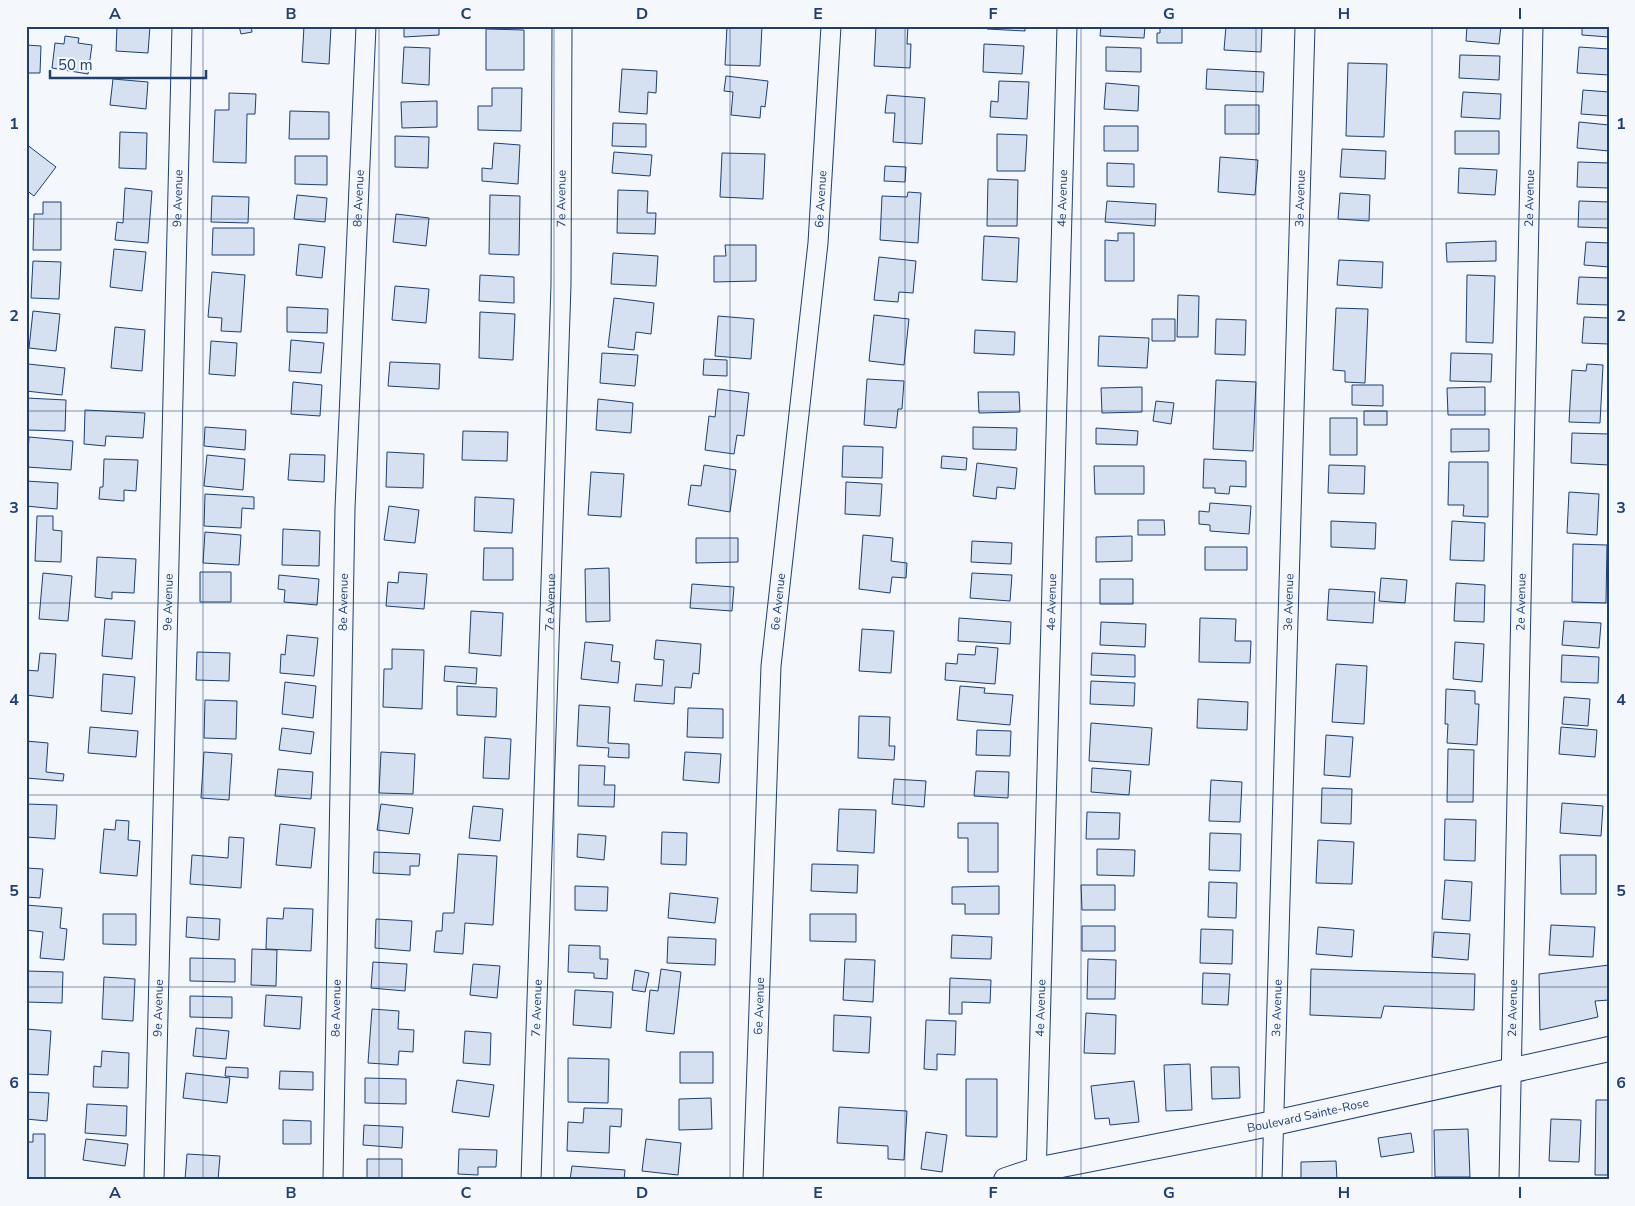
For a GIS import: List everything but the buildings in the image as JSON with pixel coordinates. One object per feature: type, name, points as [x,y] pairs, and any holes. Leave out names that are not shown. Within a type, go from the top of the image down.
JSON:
[{"type":"street","name":"9e Avenue","points":[[154,1180],[182,26]]},
{"type":"street","name":"8e Avenue","points":[[333,1180],[345,508],[366,26]]},
{"type":"street","name":"7e Avenue","points":[[531,1180],[561,284],[562,26]]},
{"type":"street","name":"6e Avenue","points":[[753,1180],[771,666],[818,243],[831,26]]},
{"type":"street","name":"4e Avenue","points":[[1036,1175],[1066,26]]},
{"type":"street","name":"3e Avenue","points":[[1272,1180],[1305,26]]},
{"type":"street","name":"2e Avenue","points":[[1509,1180],[1533,26]]},
{"type":"street","name":"Boulevard Sainte-Rose","points":[[1006,1180],[1609,1049]]}]
